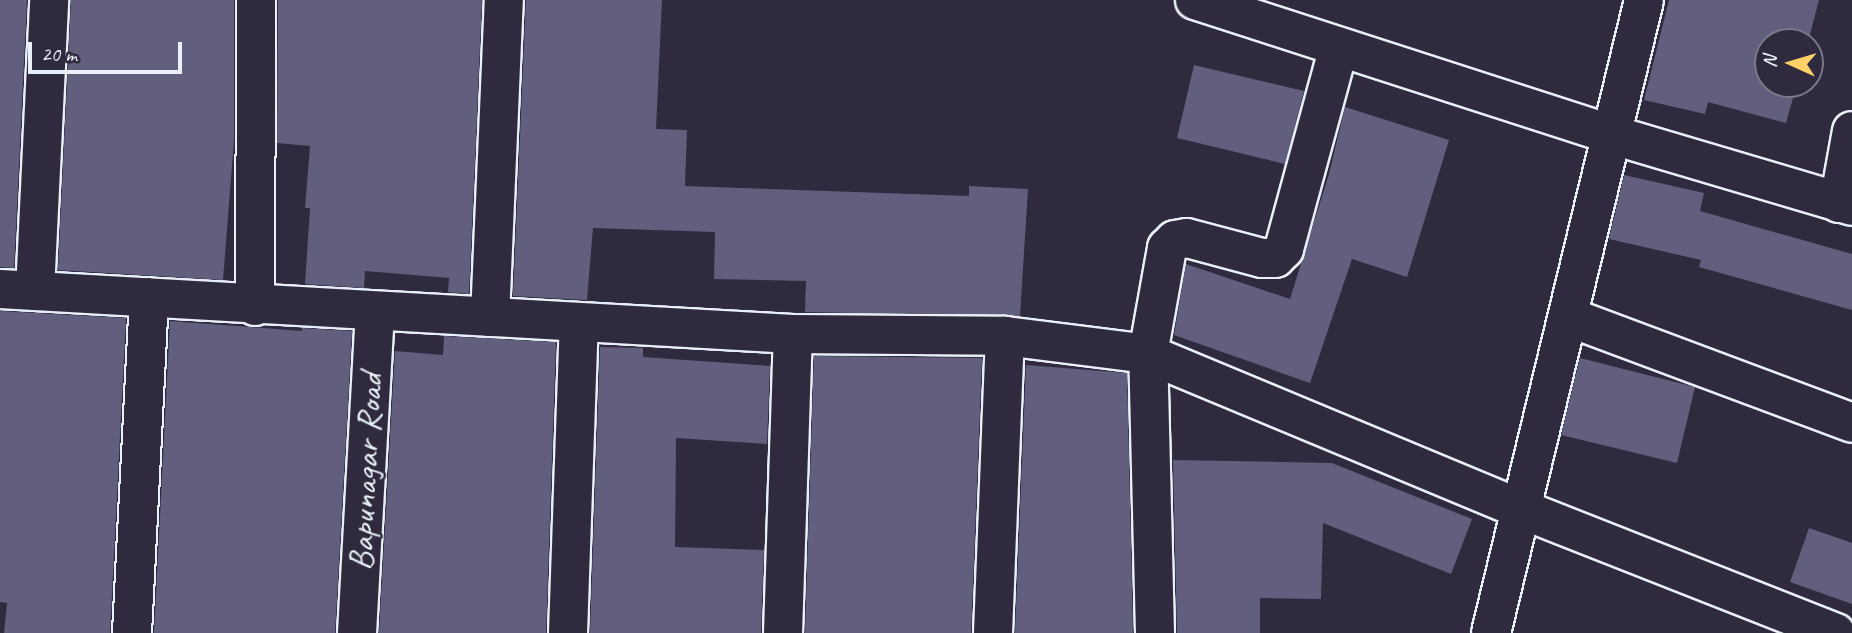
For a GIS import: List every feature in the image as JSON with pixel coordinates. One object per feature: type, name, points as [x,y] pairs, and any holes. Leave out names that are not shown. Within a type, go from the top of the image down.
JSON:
[{"type":"street","points":[[49,0],[18,290],[255,306],[793,334],[1005,336],[1148,354],[1521,509],[1835,633]]},
{"type":"street","points":[[255,306],[256,0]]},
{"type":"street","points":[[490,317],[504,0]]},
{"type":"street","points":[[1491,633],[1644,0]]},
{"type":"street","points":[[1201,1],[1613,135],[1845,205],[1852,131]]},
{"type":"street","points":[[1155,633],[1148,354],[1167,248],[1175,240],[1187,238],[1262,258],[1275,258],[1284,249],[1339,47]]},
{"type":"street","points":[[132,633],[149,297]]},
{"type":"street","name":"Bapunagar Road","points":[[357,633],[374,312]]},
{"type":"street","points":[[1569,317],[1852,423]]},
{"type":"street","points":[[568,633],[579,324]]},
{"type":"street","points":[[783,633],[793,334]]},
{"type":"street","points":[[993,633],[1005,336]]},
{"type":"building","points":[[0,0],[27,0],[14,268],[0,267]]},
{"type":"building","points":[[71,0],[234,0],[234,140],[223,280],[58,270]]},
{"type":"building","points":[[278,0],[482,0],[469,294],[448,292],[449,278],[365,271],[364,288],[305,284],[310,208],[305,208],[310,146],[277,143]]},
{"type":"building","points":[[526,0],[662,0],[656,129],[687,130],[685,186],[969,196],[969,186],[1028,189],[1020,316],[805,312],[806,281],[714,279],[715,232],[593,228],[587,300],[513,296]]},
{"type":"building","points":[[1669,0],[1819,0],[1812,28],[1754,28],[1754,98],[1793,98],[1786,123],[1708,102],[1705,114],[1644,100]]},
{"type":"building","points":[[1194,65],[1304,91],[1285,164],[1177,138]]},
{"type":"building","points":[[1345,107],[1449,140],[1407,277],[1352,259],[1310,383],[1174,335],[1186,264],[1290,299],[1329,174]]},
{"type":"building","points":[[1624,175],[1704,193],[1700,211],[1852,254],[1852,310],[1699,267],[1701,260],[1609,239]]},
{"type":"building","points":[[0,311],[126,318],[110,633],[4,633],[7,603],[0,602]]},
{"type":"building","points":[[170,321],[302,331],[302,328],[352,331],[335,633],[154,633]]},
{"type":"building","points":[[444,336],[556,342],[546,633],[379,633],[395,351],[443,355]]},
{"type":"building","points":[[600,347],[643,348],[643,357],[770,366],[767,444],[676,438],[675,547],[764,550],[761,633],[590,633]]},
{"type":"building","points":[[814,356],[982,358],[971,633],[805,633]]},
{"type":"building","points":[[1580,358],[1695,387],[1677,463],[1561,435]]},
{"type":"building","points":[[1026,365],[1127,373],[1133,633],[1015,633]]},
{"type":"building","points":[[1173,460],[1332,463],[1472,519],[1451,574],[1323,523],[1321,599],[1260,598],[1260,633],[1177,633]]},
{"type":"building","points":[[1809,528],[1852,543],[1852,604],[1790,582]]}]
